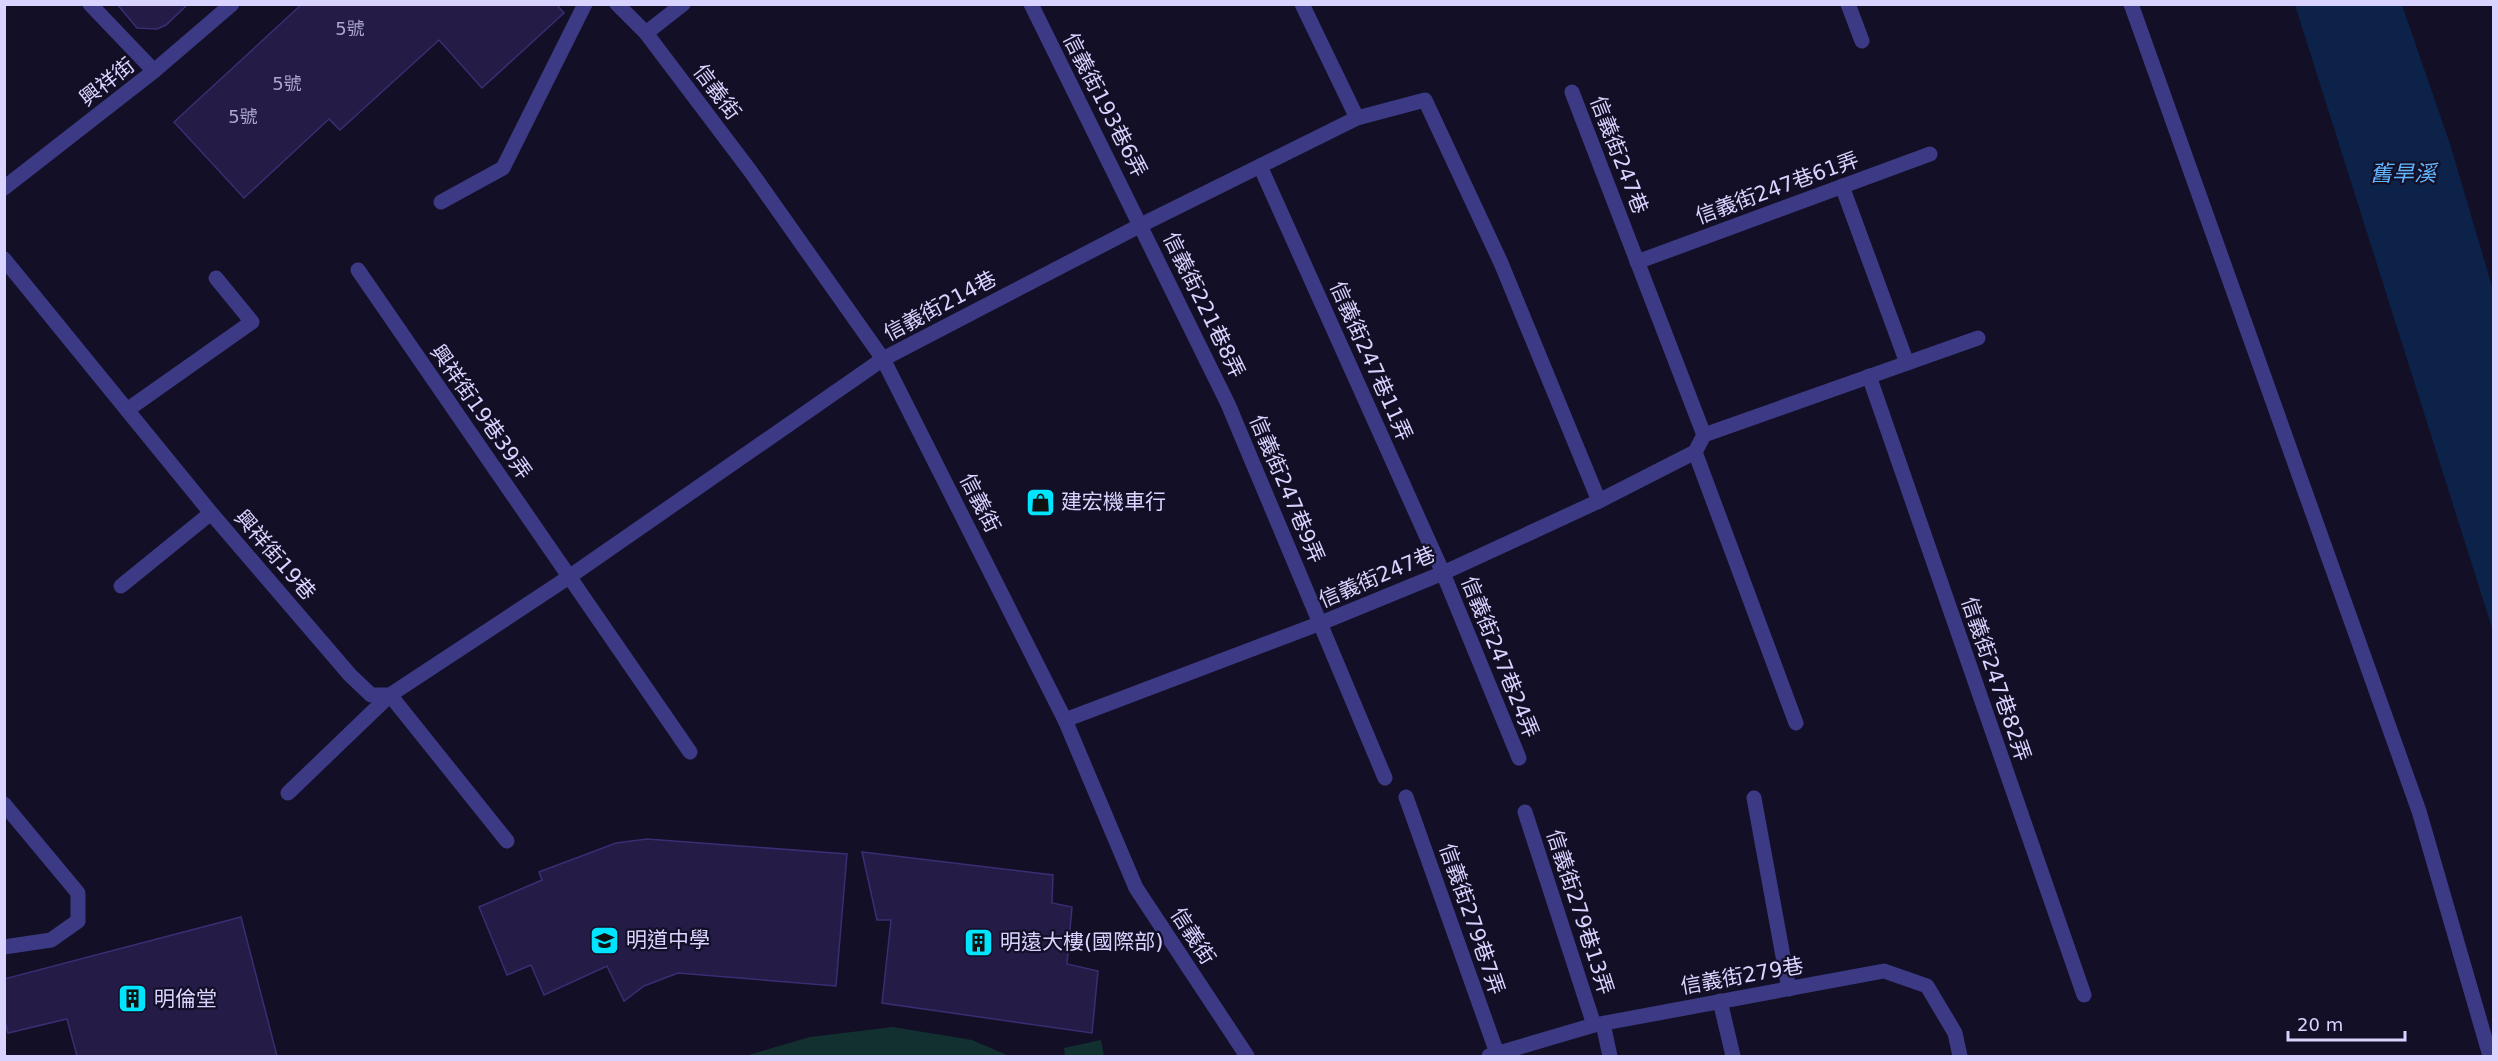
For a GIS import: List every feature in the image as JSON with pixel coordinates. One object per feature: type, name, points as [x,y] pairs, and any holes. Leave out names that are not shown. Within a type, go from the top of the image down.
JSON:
[{"type":"street","points":[[90,4],[154,71]]},
{"type":"street","name":"興祥街","points":[[4,188],[154,71],[231,4]]},
{"type":"street","points":[[441,202],[503,168],[585,4]]},
{"type":"street","name":"信義街","points":[[617,4],[646,33],[751,172],[884,359],[1065,720],[1136,888],[1247,1056]]},
{"type":"street","points":[[646,33],[683,4]]},
{"type":"street","name":"信義街193巷6弄","points":[[1031,4],[1141,225]]},
{"type":"street","points":[[1302,4],[1357,118]]},
{"type":"street","points":[[1848,4],[1862,41]]},
{"type":"street","points":[[2131,4],[2419,811],[2490,1056]]},
{"type":"street","name":"信義街247巷","points":[[1572,92],[1704,435]]},
{"type":"street","name":"信義街214巷","points":[[569,577],[884,359],[1141,225],[1357,118],[1425,100],[1501,263],[1599,501]]},
{"type":"street","name":"信義街247巷61弄","points":[[1637,262],[1930,154]]},
{"type":"street","name":"信義街247巷11弄","points":[[1260,166],[1443,573]]},
{"type":"street","points":[[1842,186],[1907,363]]},
{"type":"street","name":"信義街221巷8弄","points":[[1141,225],[1228,404]]},
{"type":"street","name":"興祥街19巷","points":[[4,259],[211,513],[350,675],[371,695],[390,695]]},
{"type":"street","name":"興祥街19巷39弄","points":[[358,270],[690,752]]},
{"type":"street","points":[[127,410],[252,322],[216,278]]},
{"type":"street","points":[[1796,723],[1695,452],[1704,435],[1978,338]]},
{"type":"street","name":"信義街247巷82弄","points":[[1869,376],[2084,995]]},
{"type":"street","name":"信義街247巷9弄","points":[[1228,404],[1385,778]]},
{"type":"street","name":"信義街247巷","points":[[1065,720],[1321,624],[1443,573],[1599,501],[1695,452]]},
{"type":"street","points":[[121,586],[211,513]]},
{"type":"street","name":"信義街247巷24弄","points":[[1443,573],[1519,758]]},
{"type":"street","points":[[288,793],[390,695],[569,577]]},
{"type":"street","points":[[390,695],[507,841]]},
{"type":"street","name":"信義街279巷7弄","points":[[1406,797],[1495,1056]]},
{"type":"street","points":[[1754,798],[1789,989]]},
{"type":"street","points":[[4,804],[78,893],[78,921],[51,940],[4,946]]},
{"type":"street","name":"信義街279巷13弄","points":[[1526,812],[1610,1056]]},
{"type":"street","name":"信義街279巷","points":[[1495,1056],[1598,1024],[1884,972],[1927,986],[1955,1034],[1960,1056]]},
{"type":"street","points":[[1720,1001],[1732,1056]]},
{"type":"green space","points":[[893,1027],[972,1040],[1009,1056],[745,1056],[810,1037]]},
{"type":"green space","points":[[1101,1040],[1104,1056],[1065,1056],[1064,1048]]},
{"type":"water","name":"舊旱溪","points":[[2295,5],[2402,5],[2450,144],[2493,290],[2493,631]]},
{"type":"building","points":[[117,4],[188,4],[166,25],[157,29],[137,28]]},
{"type":"building","points":[[302,4],[556,4],[564,13],[482,88],[439,40],[340,130],[329,119],[244,198],[174,122]]},
{"type":"building","points":[[647,839],[847,854],[836,986],[678,973],[644,986],[624,1001],[607,966],[544,995],[531,965],[507,975],[479,907],[542,880],[539,872],[616,843]]},
{"type":"building","name":"明遠大樓(國際部)","points":[[862,852],[1053,875],[1052,903],[1072,907],[1067,964],[1098,971],[1092,1033],[882,1003],[891,920],[877,920]]},
{"type":"building","name":"明倫堂","points":[[241,917],[277,1056],[77,1056],[67,1019],[8,1033],[4,1018],[4,979]]},
{"type":"place","name":"建宏機車行","points":[[1040,502]]},
{"type":"place","name":"明道中學","points":[[605,940]]},
{"type":"place","name":"明遠大樓(國際部)","points":[[979,942]]},
{"type":"place","name":"明倫堂","points":[[133,999]]}]
